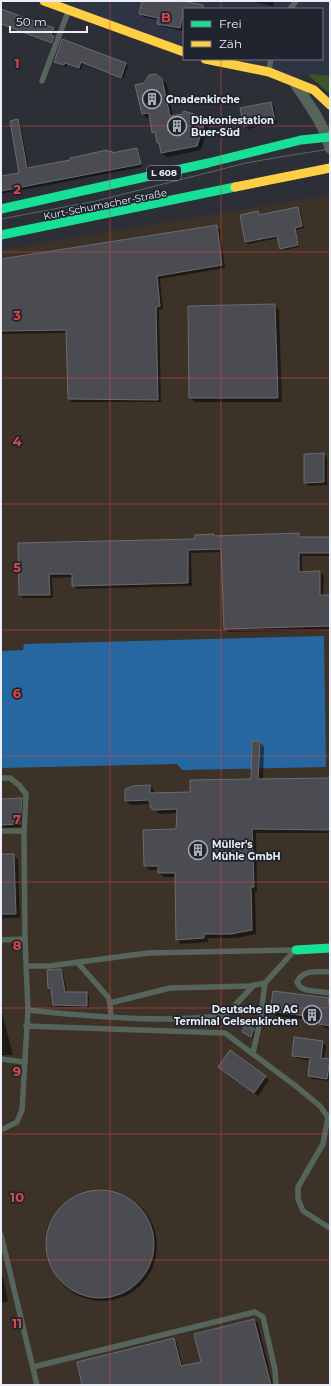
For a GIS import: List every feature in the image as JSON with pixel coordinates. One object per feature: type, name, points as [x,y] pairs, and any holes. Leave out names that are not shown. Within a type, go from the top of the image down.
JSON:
[{"type":"main road","points":[[44,1],[183,52]]},
{"type":"main road","points":[[210,60],[269,72],[314,90],[330,105]]},
{"type":"main road","name":"Kurt-Schumacher-Straße","points":[[1,209],[208,163],[301,140],[329,141]]},
{"type":"main road","name":"Kurt-Schumacher-Straße","points":[[1,235],[330,168]]},
{"type":"main road","points":[[296,950],[330,948]]},
{"type":"street","points":[[294,83],[317,116],[329,141]]},
{"type":"lane","points":[[42,81],[69,10]]},
{"type":"lane","points":[[269,72],[271,60]]},
{"type":"lane","points":[[1,778],[10,778],[19,785],[26,794],[24,831],[25,939],[28,1010],[22,1110],[17,1122],[1,1130]]},
{"type":"lane","points":[[1,831],[24,831]]},
{"type":"lane","points":[[1,940],[25,939]]},
{"type":"lane","points":[[27,966],[49,966],[148,953],[296,950]]},
{"type":"lane","points":[[252,1053],[260,1021],[265,983],[296,950]]},
{"type":"lane","points":[[77,962],[108,997],[111,1017]]},
{"type":"lane","points":[[330,972],[304,973],[297,982],[300,987],[306,990],[330,993]]},
{"type":"lane","points":[[110,1004],[170,988],[254,985],[265,983]]},
{"type":"lane","points":[[28,1010],[70,1015],[168,1019],[225,1016],[254,985]]},
{"type":"lane","points":[[26,1026],[225,1034],[303,1092],[320,1106],[329,1117],[323,1144],[298,1187],[298,1199],[303,1211],[330,1228]]},
{"type":"lane","points":[[1,1059],[25,1062]]},
{"type":"lane","points":[[1,1234],[37,1385]]},
{"type":"lane","points":[[33,1367],[255,1312],[263,1317],[275,1370],[276,1385]]},
{"type":"shaded area","points":[[52,1],[330,1],[330,76],[312,74],[293,80],[226,60],[323,60],[323,8],[183,8],[183,48]]},
{"type":"shaded area","points":[[330,195],[330,1385],[1,1385],[1,250]]},
{"type":"green space","points":[[308,75],[330,76],[330,94]]},
{"type":"water","points":[[324,636],[326,767],[182,770],[177,764],[1,768],[1,651],[23,650],[24,644]]},
{"type":"building","points":[[142,1],[183,1],[203,5],[203,8],[183,8],[183,18],[180,28],[157,24],[158,18],[139,14]]},
{"type":"building","points":[[1,9],[54,28],[51,35],[54,36],[52,43],[1,24]]},
{"type":"building","points":[[62,39],[126,63],[121,78],[81,62],[79,68],[65,63],[64,65],[54,62]]},
{"type":"building","name":"Diakoniestation Buer-Süd","points":[[156,74],[162,79],[170,116],[182,114],[184,111],[206,118],[197,146],[161,153],[155,132],[152,133],[149,113],[142,114],[135,85],[144,83],[149,75]]},
{"type":"building","points":[[271,102],[275,120],[244,126],[240,108]]},
{"type":"building","points":[[18,119],[27,168],[70,160],[70,158],[107,150],[107,152],[112,151],[112,153],[137,148],[141,164],[1,191],[1,176],[19,173],[10,121]]},
{"type":"building","points":[[298,207],[302,226],[295,228],[298,245],[280,249],[277,236],[245,242],[240,215],[258,211],[259,215]]},
{"type":"building","points":[[217,225],[222,265],[157,276],[160,306],[156,307],[158,400],[68,399],[66,330],[1,331],[1,259]]},
{"type":"building","points":[[275,304],[278,398],[189,398],[188,306]]},
{"type":"building","points":[[324,453],[324,482],[304,483],[304,454]]},
{"type":"building","points":[[299,533],[299,537],[330,537],[330,553],[299,553],[299,572],[320,571],[320,595],[330,595],[330,626],[224,629],[221,549],[188,550],[188,583],[72,586],[72,574],[49,574],[50,595],[19,595],[18,543],[195,539],[195,535],[214,534],[214,536]]},
{"type":"building","name":"Müller's Mühle GmbH","points":[[252,741],[260,741],[258,779],[330,778],[330,830],[252,829],[254,887],[251,887],[252,930],[231,934],[204,934],[204,938],[176,940],[175,873],[158,873],[158,866],[144,866],[143,830],[176,829],[177,809],[154,810],[151,808],[149,800],[125,801],[125,789],[133,786],[150,785],[150,793],[190,792],[190,780],[251,779]]},
{"type":"building","points":[[22,798],[20,824],[1,825],[1,799]]},
{"type":"building","points":[[1,854],[14,854],[16,914],[1,914]]},
{"type":"building","points":[[61,969],[65,992],[87,992],[87,1006],[53,1005],[51,988],[48,988],[47,970]]},
{"type":"building","name":"Deutsche BP AG Terminal Gelsenkirchen","points":[[273,991],[329,998],[328,1004],[330,1005],[330,1026],[319,1024],[319,1018],[270,1011]]},
{"type":"building","points":[[245,1025],[254,1029],[251,1037],[242,1032]]},
{"type":"building","points":[[294,1037],[323,1041],[321,1058],[330,1059],[327,1079],[308,1076],[310,1058],[292,1056]]},
{"type":"building","points":[[230,1050],[266,1076],[254,1093],[218,1067]]},
{"type":"building","points":[[100,1190],[121,1194],[138,1206],[150,1223],[154,1244],[150,1265],[138,1282],[121,1294],[100,1298],[79,1294],[62,1282],[50,1265],[46,1244],[50,1223],[62,1206],[79,1194]]},
{"type":"building","points":[[254,1319],[271,1385],[82,1385],[77,1362],[174,1338],[181,1366],[201,1362],[194,1334]]},
{"type":"tram line","points":[[1,219],[96,201],[246,163],[330,149]]},
{"type":"traffic: fast","points":[[1,209],[208,163],[301,140],[330,137]]},
{"type":"traffic: fast","points":[[1,235],[235,187]]},
{"type":"traffic: fast","points":[[296,950],[330,948]]},
{"type":"traffic: slow","points":[[44,1],[183,52]]},
{"type":"traffic: slow","points":[[210,60],[269,72],[314,90],[330,105]]},
{"type":"traffic: slow","points":[[235,187],[330,168]]},
{"type":"place","name":"Gnadenkirche","points":[[152,99]]},
{"type":"place","name":"Diakoniestation Buer-Süd","points":[[177,126]]},
{"type":"place","name":"Müller's Mühle GmbH","points":[[198,850]]},
{"type":"place","name":"Deutsche BP AG Terminal Gelsenkirchen","points":[[312,1015]]}]
